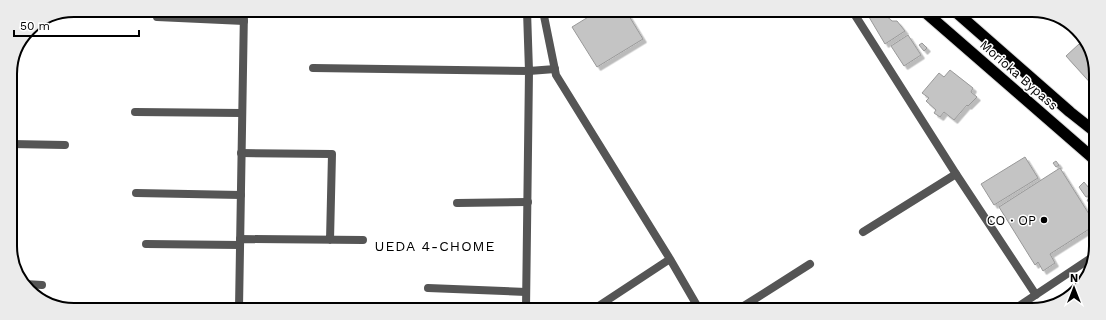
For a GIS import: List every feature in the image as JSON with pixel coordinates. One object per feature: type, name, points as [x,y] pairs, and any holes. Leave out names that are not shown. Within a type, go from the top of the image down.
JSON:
[{"type":"highway","name":"Morioka Bypass","points":[[931,17],[1089,155]]},
{"type":"highway","name":"Morioka Bypass","points":[[962,17],[1089,127]]},
{"type":"street","points":[[239,303],[244,17]]},
{"type":"street","points":[[526,303],[529,71],[527,17]]},
{"type":"street","points":[[544,17],[556,75],[696,303]]},
{"type":"street","points":[[856,17],[956,174],[1036,295]]},
{"type":"street","points":[[157,18],[244,21]]},
{"type":"street","points":[[313,68],[529,71],[555,69]]},
{"type":"street","points":[[135,112],[242,112]]},
{"type":"street","points":[[17,144],[65,145]]},
{"type":"street","points":[[241,153],[332,154],[330,240]]},
{"type":"street","points":[[863,232],[956,174]]},
{"type":"street","points":[[136,193],[241,195]]},
{"type":"street","points":[[457,203],[528,202]]},
{"type":"street","points":[[146,244],[363,240]]},
{"type":"street","points":[[603,303],[670,259]]},
{"type":"street","points":[[1023,303],[1087,261]]},
{"type":"street","points":[[748,303],[810,264]]},
{"type":"street","points":[[31,284],[42,285]]},
{"type":"street","points":[[428,288],[526,292]]},
{"type":"building","points":[[588,17],[630,17],[643,39],[597,67],[572,27]]},
{"type":"building","points":[[869,17],[888,17],[892,21],[897,21],[905,31],[885,44]]},
{"type":"building","points":[[908,35],[921,55],[904,66],[891,46]]},
{"type":"building","points":[[922,43],[927,48],[924,51],[919,45]]},
{"type":"building","points":[[1079,44],[1083,49],[1088,63],[1089,81],[1066,56]]},
{"type":"building","points":[[950,70],[973,88],[971,92],[977,97],[968,106],[967,105],[954,120],[944,112],[940,117],[934,113],[936,110],[926,101],[929,98],[922,93],[939,73],[944,77]]},
{"type":"building","points":[[1025,157],[1038,178],[994,205],[981,184]]},
{"type":"building","points":[[1056,161],[1059,165],[1056,167],[1053,163]]},
{"type":"building","points":[[1060,168],[1089,214],[1089,229],[1050,254],[1055,263],[1043,271],[1038,262],[1035,265],[999,207]]},
{"type":"building","points":[[1084,182],[1089,188],[1089,195],[1086,197],[1079,187]]},
{"type":"place","name":"CO・OP","points":[[1044,220]]},
{"type":"district","name":"UEDA 4-CHOME","points":[[435,246]]}]
